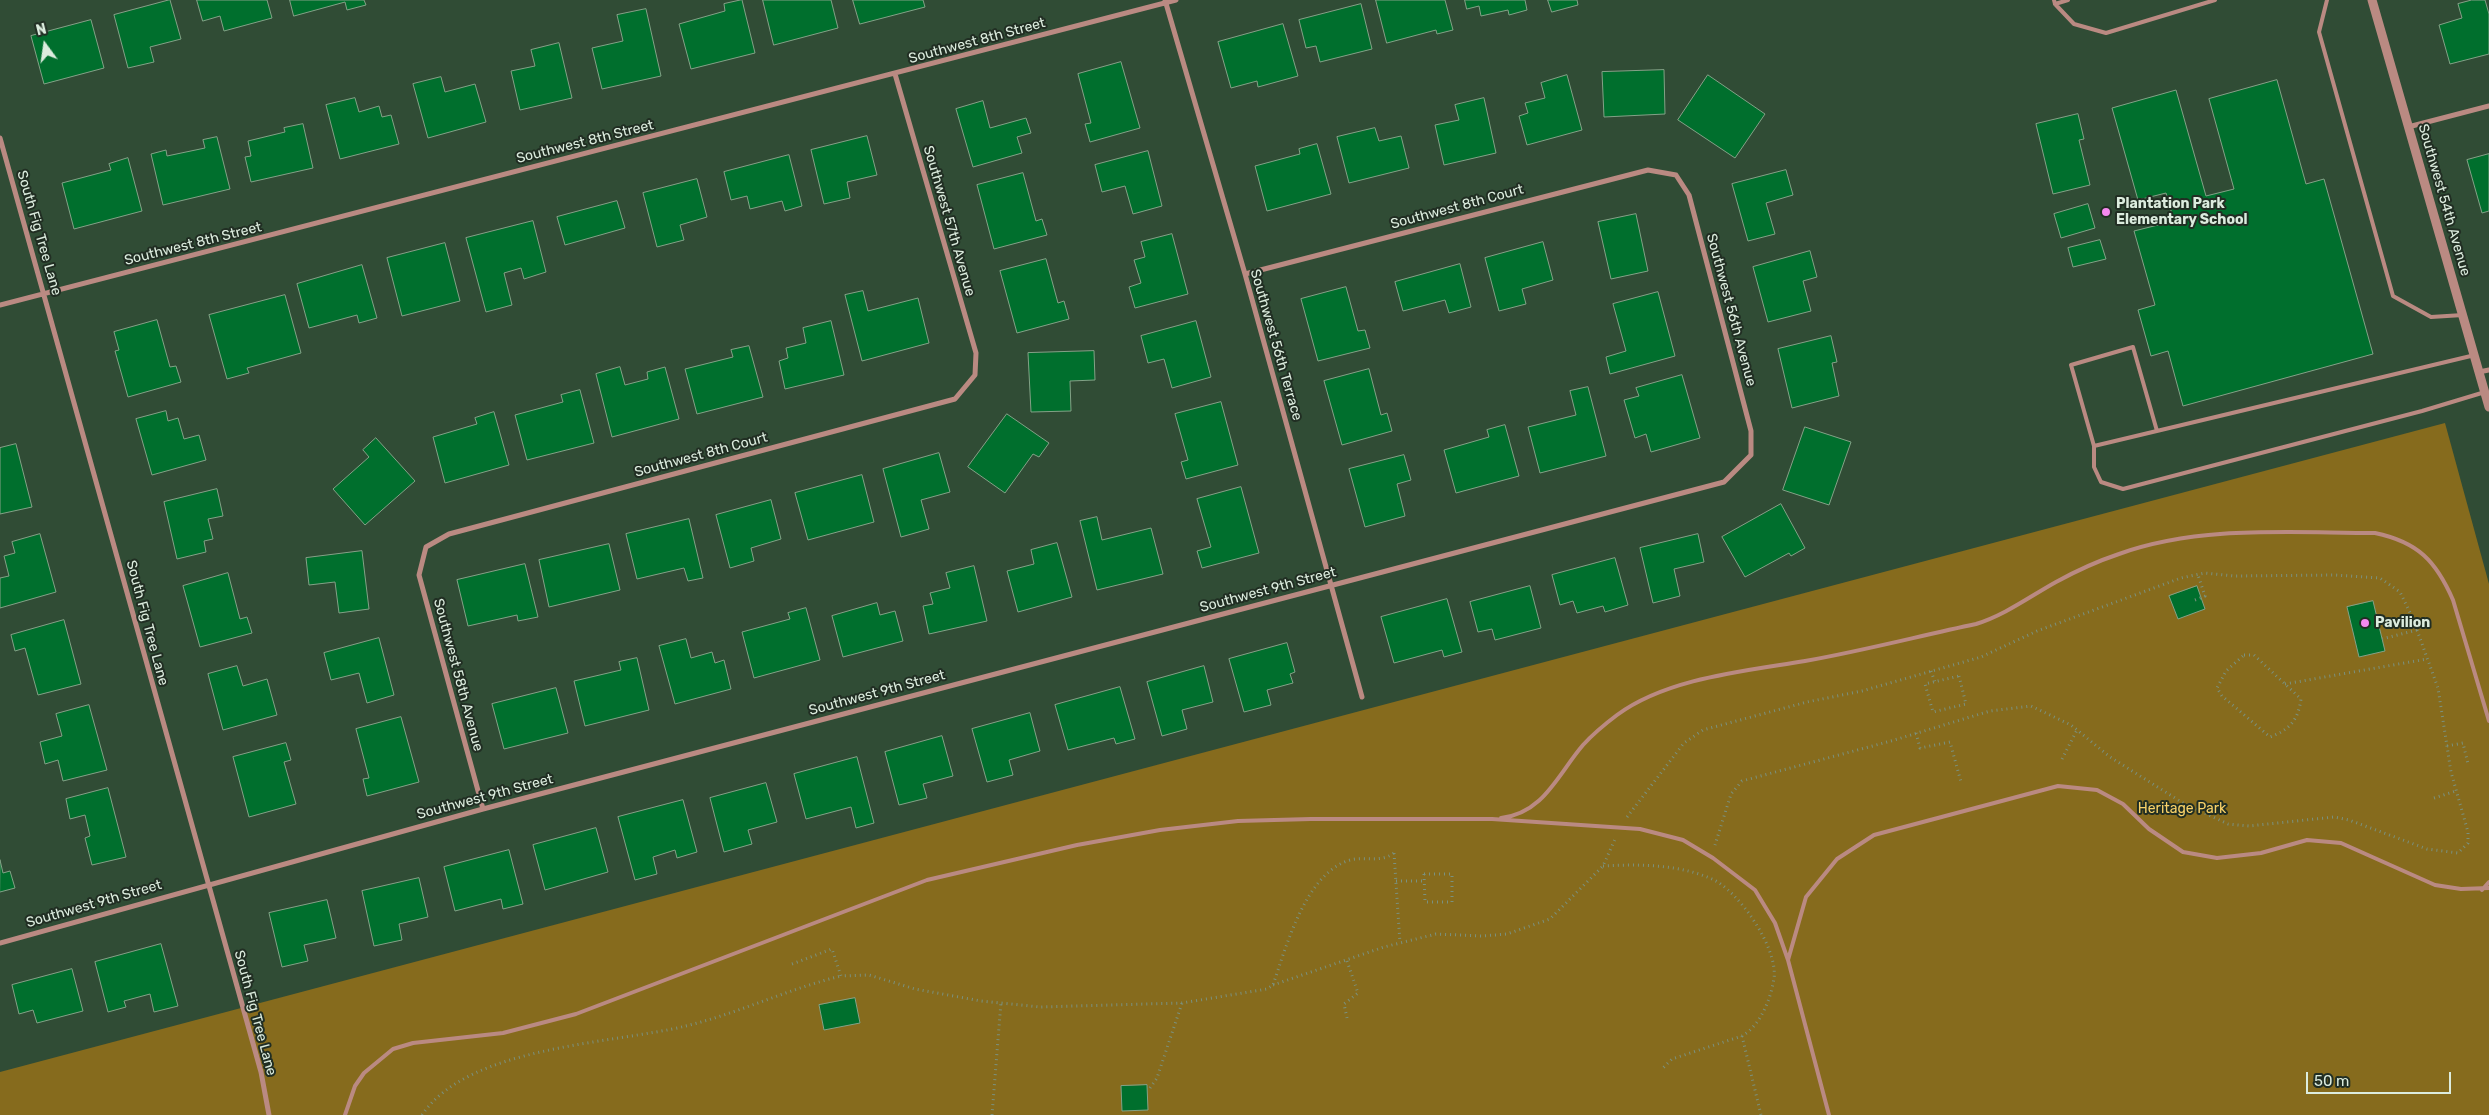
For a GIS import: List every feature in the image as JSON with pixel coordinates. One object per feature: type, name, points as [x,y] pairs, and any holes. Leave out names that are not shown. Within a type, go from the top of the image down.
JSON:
[{"type":"street","name":"Southwest 8th Street","points":[[0,306],[895,74],[1166,1],[1176,0]]},
{"type":"street","name":"Southwest 54th Avenue","points":[[2372,0],[2489,407]]},
{"type":"street","name":"Southwest 56th Terrace","points":[[1166,1],[1245,274],[1362,697]]},
{"type":"street","name":"Southwest 57th Avenue","points":[[895,74],[976,353],[975,375]]},
{"type":"street","points":[[2408,127],[2489,106]]},
{"type":"street","name":"South Fig Tree Lane","points":[[0,138],[261,1072],[269,1115]]},
{"type":"street","name":"Southwest 8th Court","points":[[1245,274],[1648,170],[1676,174]]},
{"type":"street","name":"Southwest 56th Avenue","points":[[1676,174],[1690,195],[1752,430],[1751,455]]},
{"type":"street","points":[[2480,372],[2489,370]]},
{"type":"street","name":"Southwest 8th Court","points":[[426,547],[449,534],[955,399],[975,375]]},
{"type":"street","name":"Southwest 9th Street","points":[[0,943],[207,884],[483,809],[1724,482],[1751,455]]},
{"type":"street","name":"Southwest 58th Avenue","points":[[426,547],[419,575],[483,809]]},
{"type":"lane","points":[[2054,2],[2068,0]]},
{"type":"lane","points":[[2054,2],[2074,24],[2106,33],[2215,0]]},
{"type":"lane","points":[[2327,0],[2319,32],[2392,296],[2430,317],[2463,315]]},
{"type":"lane","points":[[2157,431],[2133,347],[2070,364],[2094,446],[2094,467],[2102,482],[2123,489],[2403,416],[2485,392]]},
{"type":"lane","points":[[2094,446],[2475,355]]},
{"type":"lane","points":[[1492,819],[1513,816],[1536,804],[1550,791],[1583,746],[1601,728],[1618,714],[1652,694],[1750,668],[1806,660],[1976,624],[1994,618],[2058,581],[2119,554],[2179,539],[2245,532],[2375,533],[2394,537],[2416,549],[2433,562],[2450,594],[2489,722]]},
{"type":"lane","points":[[1788,960],[1806,897],[1837,859],[1874,835],[2058,786],[2097,790],[2123,804],[2149,829],[2183,852],[2217,858],[2262,853],[2307,840],[2340,843],[2435,886],[2482,890],[2489,888]]},
{"type":"lane","points":[[345,1115],[355,1086],[364,1073],[393,1049],[421,1042],[503,1033],[576,1014],[927,880],[1077,844],[1160,830],[1238,821],[1492,819],[1640,829],[1683,840],[1713,858],[1755,890],[1775,923],[1788,960],[1829,1115]]},
{"type":"lane","points":[[2482,890],[2489,882]]},
{"type":"path","points":[[1624,822],[1684,743],[1703,730],[1807,702],[1862,691],[1980,657],[2037,631],[2181,578],[2205,573],[2234,576],[2335,575],[2380,578],[2400,592],[2417,630],[2438,688],[2456,791],[2468,832],[2468,843],[2458,853],[2427,849],[2349,820],[2334,817],[2249,826],[2228,824],[2183,803],[2110,756],[2077,730],[2031,706],[1990,711],[1742,781],[1731,794],[1715,845]]},
{"type":"path","points":[[2196,600],[2206,596],[2198,575]]},
{"type":"path","points":[[2382,639],[2417,630]]},
{"type":"path","points":[[2244,655],[2254,655],[2285,684],[2301,700],[2300,710],[2287,730],[2270,737],[2222,696],[2217,688],[2226,671],[2244,655]]},
{"type":"path","points":[[2285,684],[2427,659]]},
{"type":"path","points":[[1931,672],[1935,682]]},
{"type":"path","points":[[1959,676],[1966,704],[1933,712],[1926,684],[1935,682],[1959,676]]},
{"type":"path","points":[[2062,759],[2077,730]]},
{"type":"path","points":[[1916,733],[1920,748],[1950,742],[1961,782]]},
{"type":"path","points":[[2447,746],[2463,743],[2468,764]]},
{"type":"path","points":[[2434,798],[2456,791]]},
{"type":"path","points":[[422,1115],[432,1100],[453,1085],[478,1072],[513,1060],[562,1048],[686,1026],[723,1016],[809,984],[841,976],[869,975],[915,989],[980,1001],[1040,1007],[1182,1003],[1267,989],[1346,960],[1436,934],[1482,936],[1507,934],[1550,919],[1603,866],[1616,836]]},
{"type":"path","points":[[1273,986],[1294,926],[1318,880],[1347,860],[1386,858],[1394,853],[1400,943]]},
{"type":"path","points":[[1603,866],[1633,864],[1671,868],[1712,879],[1731,893],[1749,913],[1768,944],[1774,977],[1764,1011],[1752,1030],[1742,1036],[1672,1059],[1661,1070]]},
{"type":"path","points":[[1424,874],[1452,874],[1452,902],[1425,902],[1425,881],[1424,874]]},
{"type":"path","points":[[1396,882],[1425,881]]},
{"type":"path","points":[[792,964],[832,949],[841,976]]},
{"type":"path","points":[[1346,960],[1358,993],[1344,1004],[1347,1018]]},
{"type":"path","points":[[992,1115],[1001,1002]]},
{"type":"path","points":[[1150,1088],[1157,1078],[1182,1003]]},
{"type":"path","points":[[1742,1036],[1761,1115]]},
{"type":"green space","name":"Heritage Park","points":[[2445,423],[2489,584],[2489,1115],[0,1115],[0,1072]]},
{"type":"building","points":[[170,0],[181,39],[150,47],[154,62],[128,68],[114,15]]},
{"type":"building","points":[[197,0],[267,0],[272,18],[224,31],[220,16],[203,21]]},
{"type":"building","points":[[290,0],[364,0],[366,5],[347,10],[345,2],[294,16]]},
{"type":"building","points":[[742,0],[755,53],[691,69],[679,24],[725,11],[724,4]]},
{"type":"building","points":[[763,0],[831,0],[838,28],[774,45]]},
{"type":"building","points":[[853,0],[923,0],[925,7],[860,24]]},
{"type":"building","points":[[1376,0],[1445,0],[1453,30],[1437,34],[1436,30],[1387,43]]},
{"type":"building","points":[[1465,0],[1525,0],[1527,10],[1509,15],[1508,10],[1481,16],[1479,6],[1467,9]]},
{"type":"building","points":[[1548,0],[1577,0],[1578,5],[1552,12]]},
{"type":"building","points":[[2472,0],[2485,0],[2489,14],[2489,54],[2450,64],[2439,25],[2462,18],[2458,4]]},
{"type":"building","points":[[1361,4],[1372,49],[1320,62],[1316,46],[1306,48],[1299,20]]},
{"type":"building","points":[[646,9],[661,76],[602,89],[592,48],[623,41],[617,15]]},
{"type":"building","points":[[91,20],[104,68],[44,84],[31,36]]},
{"type":"building","points":[[1283,24],[1298,76],[1258,87],[1257,81],[1231,88],[1218,42]]},
{"type":"building","points":[[559,43],[572,98],[520,110],[511,71],[535,66],[531,50]]},
{"type":"building","points":[[1121,62],[1140,128],[1090,142],[1085,124],[1091,123],[1078,74]]},
{"type":"building","points":[[1664,70],[1665,114],[1604,117],[1602,72]]},
{"type":"building","points":[[1567,75],[1582,130],[1527,145],[1519,116],[1528,113],[1525,103],[1545,98],[1541,83]]},
{"type":"building","points":[[1708,75],[1765,114],[1735,158],[1678,120]]},
{"type":"building","points":[[441,77],[445,92],[475,84],[486,122],[428,138],[413,84]]},
{"type":"building","points":[[2277,80],[2306,184],[2324,179],[2373,354],[2183,406],[2168,351],[2151,356],[2138,310],[2155,305],[2134,231],[2174,221],[2166,193],[2138,200],[2112,108],[2176,90],[2206,196],[2234,189],[2209,99]]},
{"type":"building","points":[[355,98],[359,112],[379,106],[382,117],[391,115],[399,144],[340,159],[326,105]]},
{"type":"building","points":[[1484,98],[1496,153],[1444,165],[1435,125],[1459,120],[1455,105]]},
{"type":"building","points":[[983,101],[990,128],[1026,118],[1031,133],[1017,137],[1022,153],[973,167],[956,109]]},
{"type":"building","points":[[2078,114],[2084,139],[2079,140],[2090,185],[2053,194],[2036,124]]},
{"type":"building","points":[[303,124],[313,168],[251,182],[245,157],[251,156],[248,141],[285,132],[284,128]]},
{"type":"building","points":[[1375,128],[1379,141],[1401,136],[1409,168],[1349,183],[1337,137]]},
{"type":"building","points":[[867,136],[877,175],[847,182],[850,198],[824,204],[811,150]]},
{"type":"building","points":[[217,137],[230,189],[163,205],[151,154],[166,150],[167,156],[205,148],[203,140]]},
{"type":"building","points":[[1317,144],[1331,194],[1267,211],[1255,166],[1300,154],[1299,149]]},
{"type":"building","points":[[1148,151],[1162,206],[1133,214],[1125,186],[1102,192],[1095,165]]},
{"type":"building","points":[[2489,154],[2489,211],[2482,213],[2467,160]]},
{"type":"building","points":[[789,155],[802,206],[785,211],[782,201],[750,209],[747,196],[731,200],[724,172]]},
{"type":"building","points":[[128,158],[142,211],[74,229],[62,183],[111,170],[109,164]]},
{"type":"building","points":[[1786,170],[1793,195],[1766,203],[1775,234],[1748,241],[1732,184]]},
{"type":"building","points":[[1023,173],[1036,221],[1042,219],[1047,235],[994,249],[977,185]]},
{"type":"building","points":[[697,179],[707,217],[680,225],[684,240],[657,247],[643,193]]},
{"type":"building","points":[[617,201],[625,228],[565,245],[557,217]]},
{"type":"building","points":[[2088,204],[2095,228],[2061,238],[2054,214]]},
{"type":"building","points":[[1636,214],[1648,271],[1611,279],[1598,222]]},
{"type":"building","points":[[533,221],[546,272],[524,279],[521,268],[504,273],[512,305],[486,312],[466,238]]},
{"type":"building","points":[[1172,234],[1188,294],[1135,308],[1129,287],[1141,283],[1134,260],[1145,257],[1141,242]]},
{"type":"building","points":[[2100,240],[2106,259],[2073,267],[2068,248]]},
{"type":"building","points":[[1543,242],[1553,280],[1522,289],[1526,304],[1499,311],[1485,258]]},
{"type":"building","points":[[445,243],[460,301],[402,316],[387,258]]},
{"type":"building","points":[[1810,251],[1817,277],[1803,281],[1811,311],[1768,322],[1753,267]]},
{"type":"building","points":[[1046,259],[1058,303],[1064,301],[1069,319],[1017,333],[1000,271]]},
{"type":"building","points":[[1460,264],[1471,307],[1449,313],[1445,300],[1403,311],[1395,282]]},
{"type":"building","points":[[362,265],[377,318],[359,323],[357,315],[309,328],[297,284]]},
{"type":"building","points":[[1346,287],[1358,331],[1365,330],[1370,348],[1318,361],[1301,299]]},
{"type":"building","points":[[863,291],[868,311],[918,298],[929,343],[862,361],[845,295]]},
{"type":"building","points":[[1658,292],[1675,356],[1610,374],[1606,357],[1626,351],[1613,304]]},
{"type":"building","points":[[285,295],[301,353],[247,368],[249,373],[227,379],[209,315]]},
{"type":"building","points":[[157,320],[170,367],[176,366],[181,382],[128,397],[115,351],[119,350],[114,332]]},
{"type":"building","points":[[831,321],[844,375],[785,389],[779,361],[788,358],[786,348],[806,343],[803,328]]},
{"type":"building","points":[[1196,321],[1211,377],[1172,388],[1164,359],[1148,363],[1141,336]]},
{"type":"building","points":[[1831,336],[1837,362],[1832,363],[1839,396],[1792,408],[1778,349]]},
{"type":"building","points":[[749,346],[763,397],[697,414],[685,369],[733,357],[731,350]]},
{"type":"building","points":[[1094,351],[1095,380],[1070,381],[1071,411],[1031,412],[1028,353]]},
{"type":"building","points":[[620,367],[625,385],[648,379],[647,372],[665,367],[679,419],[612,437],[596,374]]},
{"type":"building","points":[[1369,369],[1381,415],[1387,413],[1392,431],[1342,445],[1324,381]]},
{"type":"building","points":[[1682,375],[1700,438],[1651,452],[1646,434],[1635,438],[1624,400],[1639,396],[1636,388]]},
{"type":"building","points":[[1588,387],[1606,456],[1540,473],[1528,427],[1576,415],[1570,391]]},
{"type":"building","points":[[580,390],[594,443],[527,460],[515,415],[563,402],[561,395]]},
{"type":"building","points":[[1221,402],[1238,465],[1186,479],[1181,462],[1188,460],[1175,414]]},
{"type":"building","points":[[166,411],[168,421],[178,418],[184,439],[199,435],[206,460],[152,475],[136,419]]},
{"type":"building","points":[[494,412],[509,465],[445,483],[433,437],[477,424],[475,418]]},
{"type":"building","points":[[1007,414],[1049,443],[1039,457],[1033,454],[1005,493],[968,467]]},
{"type":"building","points":[[1505,425],[1519,476],[1456,493],[1444,450],[1489,437],[1487,430]]},
{"type":"building","points":[[1805,427],[1851,442],[1829,505],[1783,490]]},
{"type":"building","points":[[376,438],[415,481],[365,525],[333,489],[369,457],[363,450]]},
{"type":"building","points":[[16,444],[32,507],[0,514],[0,448]]},
{"type":"building","points":[[939,453],[950,492],[921,500],[929,529],[901,537],[883,469]]},
{"type":"building","points":[[1404,455],[1411,480],[1397,484],[1405,516],[1365,527],[1349,469]]},
{"type":"building","points":[[862,475],[874,522],[808,540],[795,493]]},
{"type":"building","points":[[1241,487],[1259,553],[1202,568],[1197,551],[1211,547],[1197,499]]},
{"type":"building","points":[[217,489],[223,516],[208,519],[213,539],[204,541],[206,552],[177,559],[164,502]]},
{"type":"building","points":[[771,500],[781,539],[751,548],[754,561],[730,568],[716,515]]},
{"type":"building","points":[[1781,504],[1805,548],[1791,556],[1789,553],[1745,577],[1722,537]]},
{"type":"building","points":[[1097,517],[1102,540],[1151,528],[1163,574],[1097,590],[1080,521]]},
{"type":"building","points":[[689,519],[703,578],[688,581],[684,568],[637,579],[626,534]]},
{"type":"building","points":[[40,534],[56,592],[0,608],[0,578],[9,576],[4,556],[15,553],[12,542]]},
{"type":"building","points":[[1698,534],[1704,562],[1674,569],[1680,596],[1653,603],[1640,548]]},
{"type":"building","points":[[1057,543],[1072,597],[1018,612],[1007,571],[1034,564],[1031,550]]},
{"type":"building","points":[[609,544],[620,590],[549,607],[539,560]]},
{"type":"building","points":[[362,551],[369,609],[339,613],[335,582],[309,585],[306,558]]},
{"type":"building","points":[[1615,558],[1628,605],[1605,612],[1603,606],[1577,613],[1573,601],[1560,605],[1552,575]]},
{"type":"building","points":[[525,564],[538,617],[518,621],[517,615],[468,626],[457,580]]},
{"type":"building","points":[[974,566],[987,621],[929,634],[923,606],[933,604],[930,593],[950,588],[946,573]]},
{"type":"building","points":[[228,573],[240,619],[247,617],[252,633],[200,647],[183,586]]},
{"type":"building","points":[[1530,586],[1541,628],[1495,640],[1492,629],[1478,632],[1470,602]]},
{"type":"building","points":[[2197,586],[2205,609],[2178,619],[2169,596]]},
{"type":"building","points":[[1447,599],[1462,652],[1444,657],[1442,650],[1394,663],[1381,617]]},
{"type":"building","name":"Pavilion","points":[[2373,601],[2385,651],[2359,657],[2347,607]]},
{"type":"building","points":[[877,603],[880,615],[895,611],[903,641],[843,657],[832,616]]},
{"type":"building","points":[[806,608],[820,660],[754,678],[742,632],[790,619],[788,613]]},
{"type":"building","points":[[64,620],[81,684],[38,695],[25,648],[15,651],[11,635]]},
{"type":"building","points":[[379,638],[394,695],[367,703],[359,673],[331,680],[324,653]]},
{"type":"building","points":[[686,639],[691,658],[712,652],[715,663],[724,660],[731,689],[675,704],[659,646]]},
{"type":"building","points":[[1287,643],[1295,672],[1290,674],[1293,683],[1267,690],[1271,705],[1244,712],[1229,659]]},
{"type":"building","points":[[637,658],[649,710],[585,726],[574,681],[621,670],[619,662]]},
{"type":"building","points":[[237,666],[243,686],[267,679],[277,715],[223,730],[208,674]]},
{"type":"building","points":[[1204,666],[1213,702],[1182,710],[1187,729],[1162,736],[1147,682]]},
{"type":"building","points":[[1120,687],[1135,739],[1116,744],[1114,738],[1068,750],[1055,705]]},
{"type":"building","points":[[556,688],[568,733],[504,749],[492,704]]},
{"type":"building","points":[[89,705],[107,770],[63,781],[58,760],[45,764],[40,742],[62,736],[56,714]]},
{"type":"building","points":[[1030,713],[1040,751],[1009,760],[1013,775],[987,782],[972,729]]},
{"type":"building","points":[[401,717],[419,782],[367,796],[363,779],[369,778],[356,729]]},
{"type":"building","points":[[942,736],[953,776],[923,784],[927,798],[899,805],[885,752]]},
{"type":"building","points":[[286,743],[291,760],[284,762],[296,804],[249,817],[233,757]]},
{"type":"building","points":[[857,757],[874,823],[856,828],[851,807],[806,819],[794,774]]},
{"type":"building","points":[[766,783],[777,822],[748,830],[752,844],[724,852],[710,798]]},
{"type":"building","points":[[108,788],[126,857],[92,865],[85,838],[90,836],[85,815],[70,819],[66,799]]},
{"type":"building","points":[[683,800],[697,852],[677,858],[675,850],[653,857],[657,874],[635,880],[618,817]]},
{"type":"building","points":[[596,828],[608,872],[545,890],[533,845]]},
{"type":"building","points":[[509,850],[523,904],[503,909],[501,899],[455,911],[444,867]]},
{"type":"building","points":[[0,860],[3,873],[10,871],[15,888],[0,892]]},
{"type":"building","points":[[419,878],[428,917],[399,924],[402,940],[374,946],[362,891]]},
{"type":"building","points":[[327,900],[336,938],[304,945],[308,961],[282,967],[269,913]]},
{"type":"building","points":[[161,944],[178,1006],[154,1012],[150,994],[124,1001],[126,1007],[108,1012],[95,962]]},
{"type":"building","points":[[72,969],[83,1011],[37,1023],[33,1010],[19,1014],[12,985]]},
{"type":"building","points":[[855,998],[860,1023],[824,1030],[819,1005]]},
{"type":"building","points":[[1147,1085],[1148,1110],[1122,1111],[1121,1086]]},
{"type":"place","name":"Plantation Park Elementary School","points":[[2106,212]]},
{"type":"place","name":"Pavilion","points":[[2365,623]]}]
